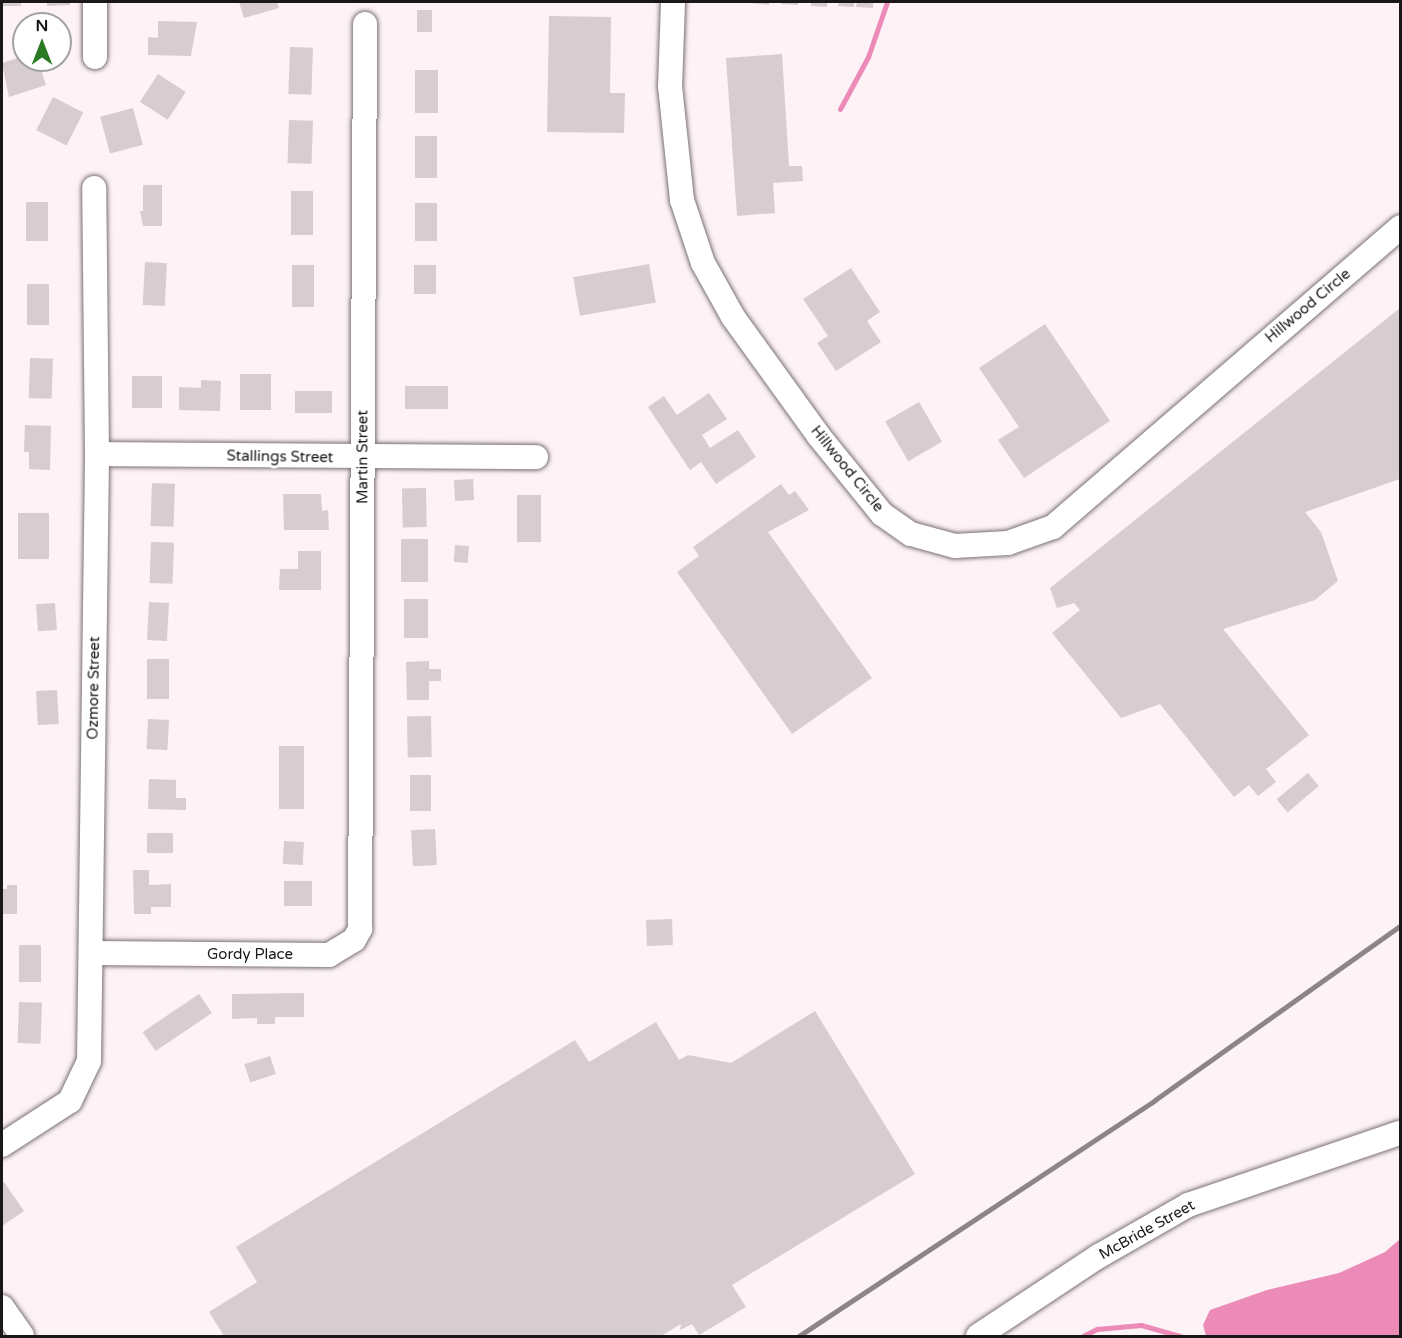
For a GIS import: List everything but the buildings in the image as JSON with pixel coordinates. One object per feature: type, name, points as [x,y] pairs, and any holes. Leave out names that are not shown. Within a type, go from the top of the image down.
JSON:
[{"type":"street","points":[[95,2],[95,57]]},
{"type":"street","name":"Hillwood Circle","points":[[673,2],[670,86],[678,166],[682,200],[703,263],[733,316],[818,435],[882,514],[911,534],[956,546],[1008,543],[1053,526],[1401,227]]},
{"type":"street","name":"Martin Street","points":[[362,890],[365,24]]},
{"type":"street","name":"Ozmore Street","points":[[2,1145],[59,1111],[84,1078],[90,1049],[96,454],[94,188]]},
{"type":"street","name":"Stallings Street","points":[[96,454],[536,458]]},
{"type":"street","name":"Gordy Place","points":[[91,953],[329,955],[354,940],[360,929],[362,890]]},
{"type":"street","name":"McBride Street","points":[[978,1336],[1099,1256],[1188,1205],[1401,1133]]},
{"type":"street","points":[[2,1307],[22,1336]]},
{"type":"shaded area","points":[[1400,1239],[1400,1336],[1206,1336],[1203,1325],[1210,1310],[1267,1290],[1339,1273],[1385,1252]]},
{"type":"waterway","points":[[840,109],[868,57],[887,2]]},
{"type":"waterway","points":[[1083,1336],[1097,1329],[1141,1325],[1180,1336]]},
{"type":"railway","points":[[799,1336],[1155,1100],[1400,926]]}]
